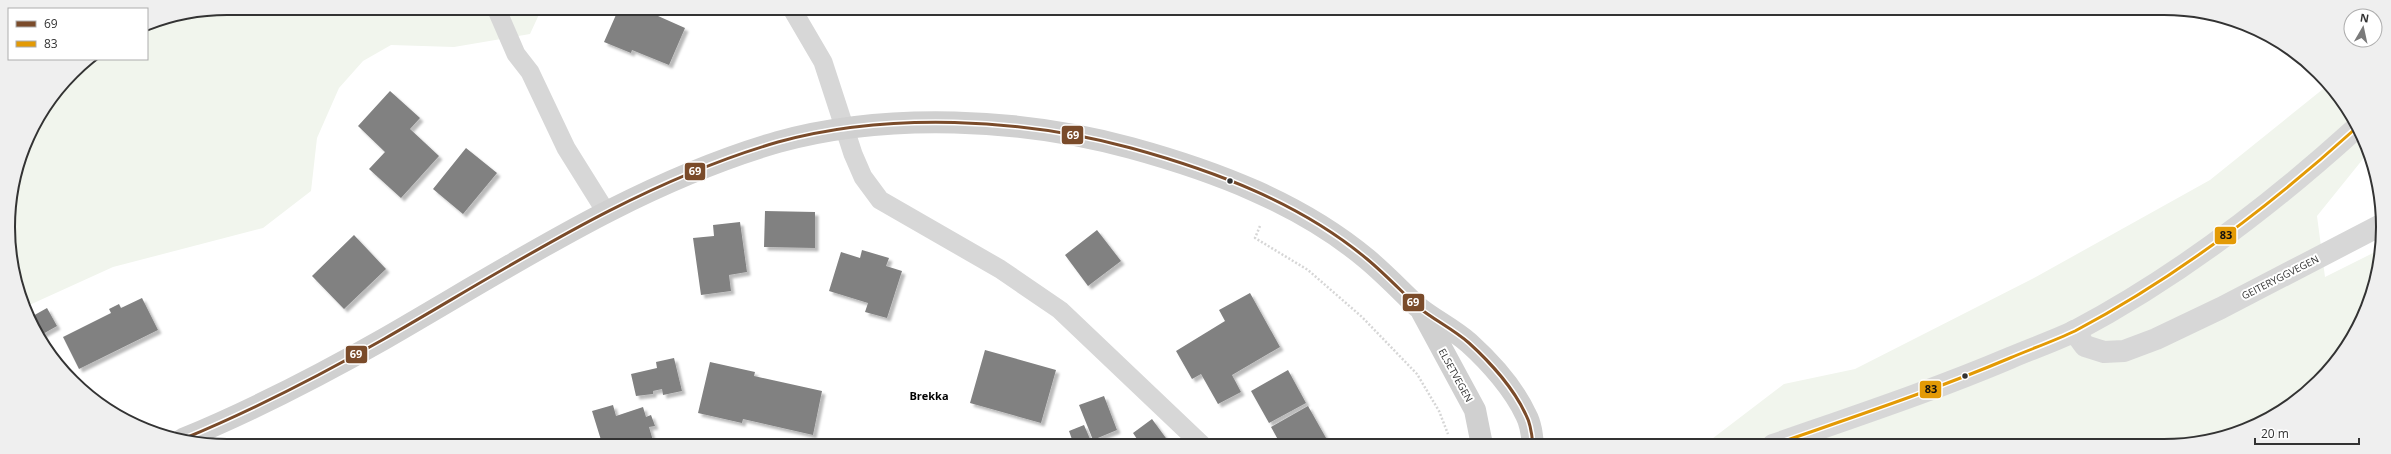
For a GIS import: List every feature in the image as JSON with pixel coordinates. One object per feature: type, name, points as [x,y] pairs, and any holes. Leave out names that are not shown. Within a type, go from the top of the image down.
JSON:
[{"type":"main road","name":"ELSETVEGEN","points":[[190,436],[260,405],[329,370],[553,240],[606,212],[693,172],[743,153],[782,141],[846,129],[897,124],[943,123],[1005,126],[1059,132],[1114,143],[1173,160],[1226,178],[1318,224],[1354,248],[1388,277],[1420,309],[1467,341],[1486,360],[1514,394],[1528,417],[1532,439]]},
{"type":"main road","name":"ELSETVEGEN","points":[[1420,309],[1475,410],[1481,439]]},
{"type":"street","points":[[1790,439],[1955,382],[2074,331],[2171,274],[2221,238],[2310,169],[2353,131]]},
{"type":"street","name":"GEITERYGGVEGEN","points":[[2074,331],[2085,346],[2104,352],[2124,351],[2156,339],[2221,308],[2376,228]]},
{"type":"lane","points":[[499,15],[516,54],[530,72],[566,148],[606,212]]},
{"type":"lane","points":[[796,15],[823,62],[853,154],[863,177],[880,200],[901,214],[1000,269],[1060,310],[1196,439]]},
{"type":"path","points":[[1271,200],[1255,238],[1308,270],[1362,317],[1417,374],[1439,411],[1450,439]]},
{"type":"shaded area","points":[[213,15],[539,15],[530,34],[454,47],[391,45],[363,61],[339,88],[317,138],[311,191],[263,228],[113,267],[30,305],[22,282],[15,241],[15,213],[19,186],[31,146],[43,121],[59,98],[77,77],[97,60],[148,60],[148,30],[172,22]]},
{"type":"shaded area","points":[[2324,88],[2348,121],[2364,157],[2317,216],[2325,277],[2374,252],[2365,295],[2348,333],[2323,367],[2304,386],[2270,411],[2245,423],[2219,432],[2178,439],[1712,439],[1784,384],[1855,369],[2034,278],[2210,180]]},
{"type":"building","points":[[616,15],[656,15],[685,28],[669,65],[632,50],[631,53],[604,42]]},
{"type":"building","points":[[390,91],[420,118],[410,129],[439,156],[401,198],[369,169],[385,152],[358,126]]},
{"type":"building","points":[[466,148],[497,173],[463,214],[433,189]]},
{"type":"building","points":[[765,211],[815,212],[815,248],[764,247]]},
{"type":"building","points":[[740,222],[747,272],[729,275],[731,291],[701,295],[693,238],[714,236],[713,225]]},
{"type":"building","points":[[1097,230],[1121,261],[1088,286],[1065,255]]},
{"type":"building","points":[[354,235],[386,269],[344,309],[312,276]]},
{"type":"building","points":[[862,250],[889,258],[886,266],[902,271],[887,318],[865,312],[868,303],[829,291],[841,252],[860,258]]},
{"type":"building","points":[[1250,293],[1280,347],[1232,375],[1241,392],[1218,404],[1201,374],[1192,379],[1176,351],[1225,321],[1219,310]]},
{"type":"building","points":[[142,298],[158,330],[79,369],[63,337],[111,313],[109,309],[119,304],[121,308]]},
{"type":"building","points":[[47,308],[57,326],[43,334],[34,315]]},
{"type":"building","points":[[985,350],[1056,370],[1041,423],[970,403]]},
{"type":"building","points":[[674,358],[682,391],[663,395],[662,389],[653,391],[653,394],[636,396],[631,374],[657,368],[656,362]]},
{"type":"building","points":[[710,362],[755,372],[754,376],[822,391],[813,435],[743,419],[742,423],[698,413]]},
{"type":"building","points":[[1288,370],[1306,403],[1269,423],[1251,391]]},
{"type":"building","points":[[1104,396],[1117,430],[1093,439],[1079,405]]},
{"type":"building","points":[[613,405],[616,416],[643,407],[646,417],[651,415],[655,426],[649,427],[653,439],[601,439],[592,411]]},
{"type":"building","points":[[1308,406],[1327,439],[1278,439],[1271,427]]},
{"type":"building","points":[[1152,419],[1167,439],[1137,439],[1133,433]]},
{"type":"building","points":[[1084,425],[1090,439],[1072,439],[1069,431]]},
{"type":"transit line","name":"69","points":[[190,436],[260,404],[335,366],[575,228],[674,180],[726,159],[778,142],[820,132],[864,126],[954,122],[1045,130],[1131,148],[1225,178],[1285,205],[1314,221],[1341,239],[1367,259],[1418,307],[1469,343],[1501,376],[1515,395],[1528,418],[1532,439]]},
{"type":"transit line","name":"83","points":[[1790,439],[1951,382],[2075,331],[2150,287],[2221,239],[2256,213],[2323,158],[2353,131]]},
{"type":"district","name":"Brekka","points":[[929,395]]}]
